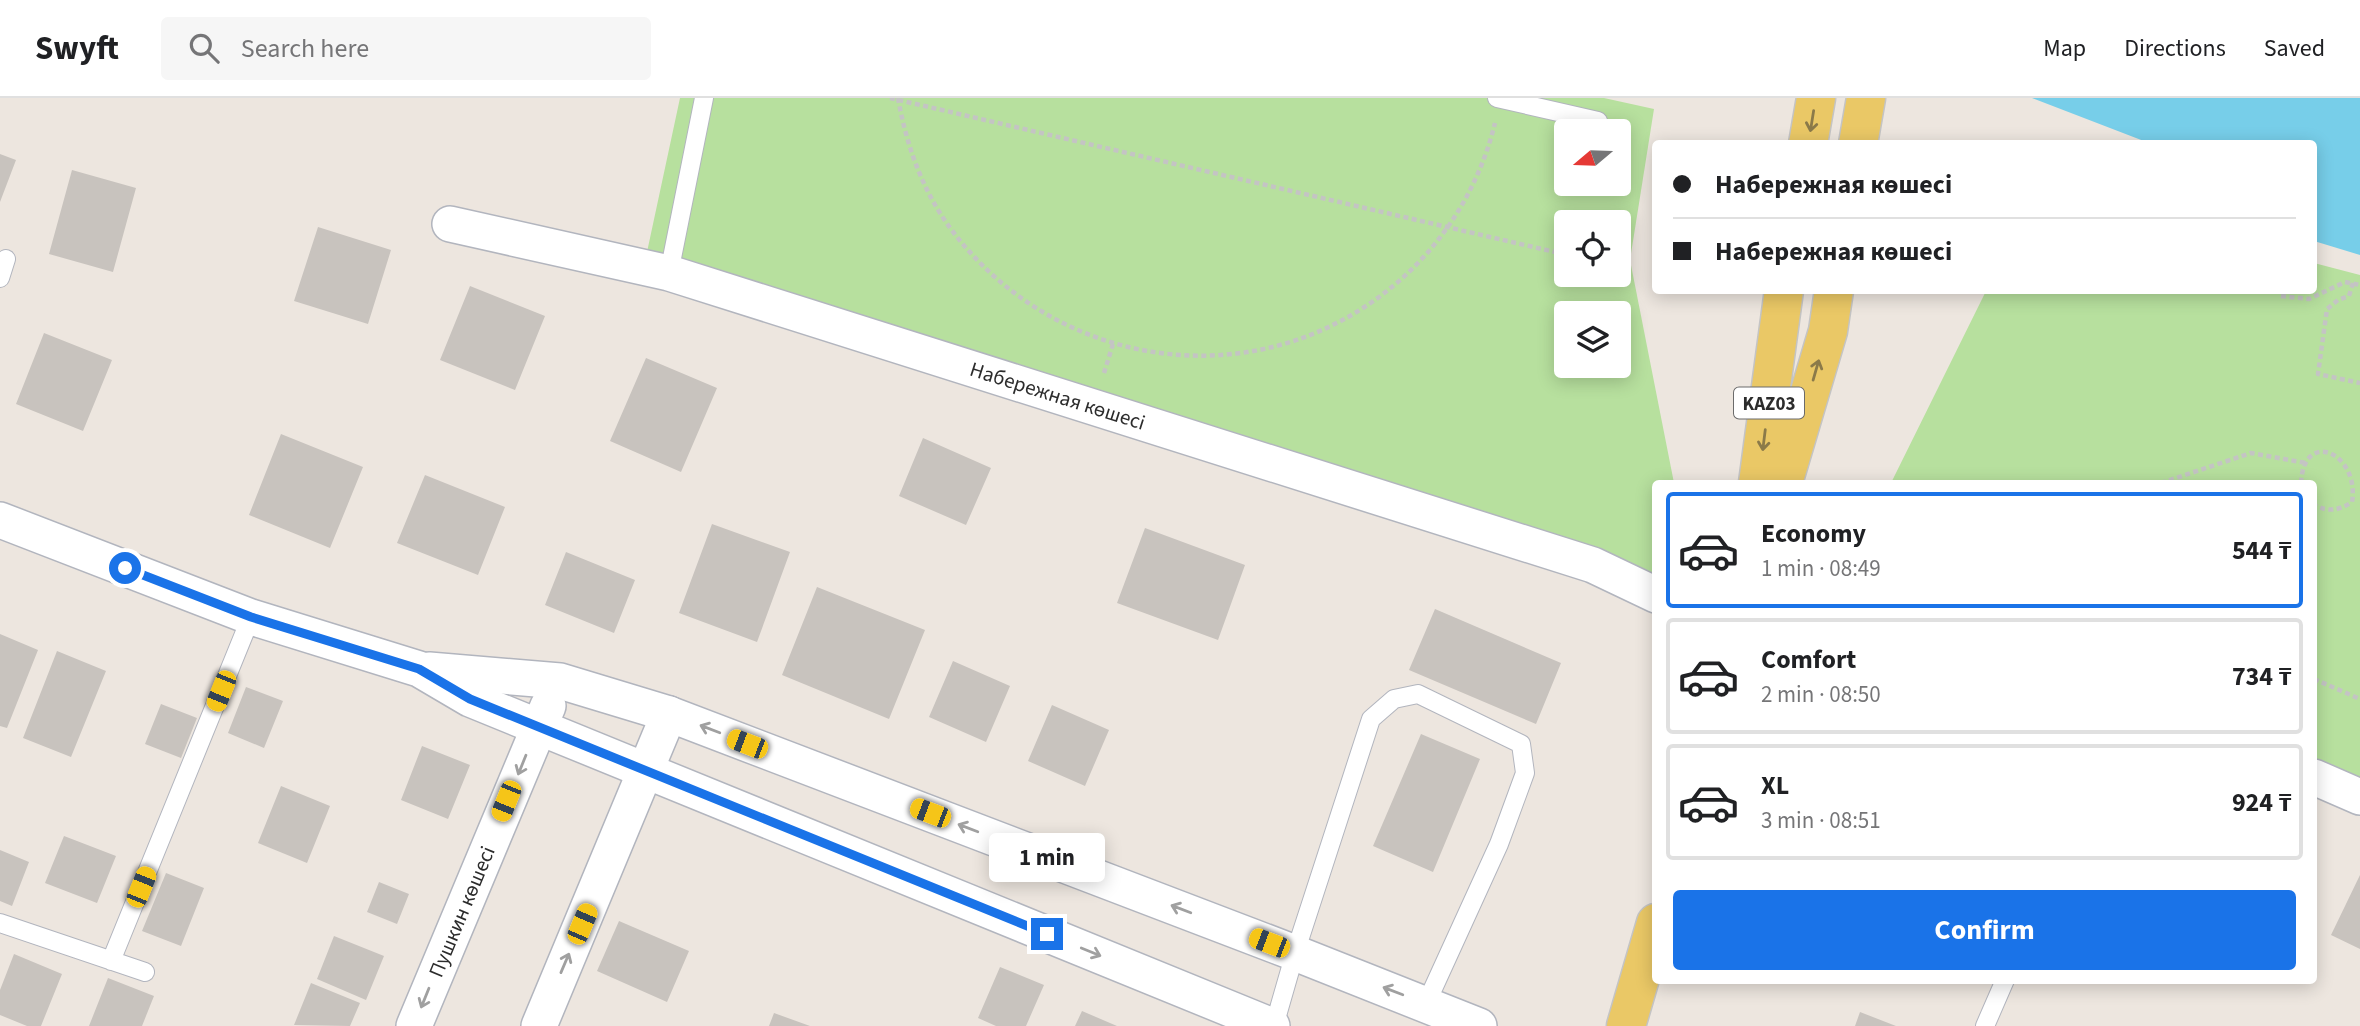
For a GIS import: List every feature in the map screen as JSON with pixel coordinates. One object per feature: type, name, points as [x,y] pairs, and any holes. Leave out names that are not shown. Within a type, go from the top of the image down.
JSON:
[{"type":"main road","points":[[1809,140],[1816,98]]},
{"type":"main road","points":[[1859,140],[1866,98]]},
{"type":"main road","name":"KАZ03","points":[[1784,480],[1828,331],[1833,294]]},
{"type":"main road","name":"KАZ03","points":[[1758,480],[1782,307]]},
{"type":"main road","points":[[1626,1026],[1652,937]]},
{"type":"street","name":"Набережная көшесі","points":[[450,224],[669,273],[1593,565],[1652,593]]},
{"type":"street","points":[[0,520],[251,617],[419,669],[561,681],[669,714],[1479,1026]]},
{"type":"street","points":[[419,669],[470,699],[1273,1026]]},
{"type":"street","name":"Пушкин көшесі","points":[[414,1026],[537,726],[561,681]]},
{"type":"street","points":[[539,1026],[669,714]]},
{"type":"street","points":[[2317,778],[2360,797]]},
{"type":"lane","points":[[669,273],[704,98]]},
{"type":"lane","points":[[1499,98],[1589,119]]},
{"type":"lane","points":[[0,278],[6,259]]},
{"type":"lane","points":[[111,961],[251,617]]},
{"type":"lane","points":[[1273,1026],[1371,719],[1394,699],[1418,694],[1521,744],[1525,773],[1499,844],[1426,1004]]},
{"type":"lane","points":[[0,923],[145,972]]},
{"type":"lane","points":[[1985,1026],[2003,984]]},
{"type":"path","points":[[890,98],[1554,252]]},
{"type":"path","points":[[898,99],[910,149],[926,188],[947,224],[973,257],[1004,285],[1038,310],[1074,330],[1113,344],[1154,353],[1196,357],[1278,346],[1318,333],[1355,314],[1390,290],[1420,262],[1449,227],[1469,195],[1486,156],[1499,98]]},
{"type":"path","points":[[2281,296],[2309,299],[2345,282],[2360,285]]},
{"type":"path","points":[[2353,283],[2349,296],[2338,300],[2327,310],[2318,374],[2360,383]]},
{"type":"path","points":[[2301,480],[2306,463],[2322,453],[2332,451],[2349,458]]},
{"type":"path","points":[[2170,480],[2251,453],[2306,463]]},
{"type":"path","points":[[2317,506],[2324,510],[2343,508],[2352,502],[2360,484]]},
{"type":"path","points":[[2317,680],[2360,699]]},
{"type":"green space","points":[[680,98],[1604,98],[1654,109],[1631,254],[1631,210],[1554,210],[1554,287],[1631,287],[1631,265],[1673,480],[1652,480],[1652,580],[1147,406],[647,252]]},
{"type":"green space","points":[[2317,264],[2360,275],[2360,799],[2317,779],[2317,480],[1892,480],[1985,294],[2317,294]]},
{"type":"water","points":[[2032,98],[2360,98],[2360,255],[2317,242],[2317,140],[2141,140]]},
{"type":"building","points":[[0,154],[16,160],[0,202]]},
{"type":"building","points":[[72,170],[136,188],[113,272],[49,254]]},
{"type":"building","points":[[318,227],[391,250],[368,324],[294,301]]},
{"type":"building","points":[[470,286],[545,316],[515,390],[440,360]]},
{"type":"building","points":[[44,333],[112,360],[83,431],[16,404]]},
{"type":"building","points":[[646,358],[717,388],[681,472],[610,441]]},
{"type":"building","points":[[281,434],[363,467],[330,548],[249,515]]},
{"type":"building","points":[[923,438],[991,468],[966,525],[899,496]]},
{"type":"building","points":[[425,475],[505,507],[478,575],[397,543]]},
{"type":"building","points":[[712,524],[790,552],[757,642],[679,613]]},
{"type":"building","points":[[1145,528],[1245,565],[1218,640],[1117,603]]},
{"type":"building","points":[[566,552],[635,580],[614,633],[545,605]]},
{"type":"building","points":[[817,587],[925,630],[889,719],[782,675]]},
{"type":"building","points":[[1435,609],[1561,663],[1536,724],[1409,670]]},
{"type":"building","points":[[0,634],[38,650],[7,728],[0,726]]},
{"type":"building","points":[[57,651],[106,671],[71,757],[23,738]]},
{"type":"building","points":[[953,661],[1010,686],[986,742],[929,717]]},
{"type":"building","points":[[246,687],[283,701],[264,748],[228,733]]},
{"type":"building","points":[[161,704],[197,718],[181,758],[145,744]]},
{"type":"building","points":[[1052,705],[1109,730],[1085,786],[1028,761]]},
{"type":"building","points":[[1421,734],[1480,759],[1433,872],[1373,846]]},
{"type":"building","points":[[422,746],[470,765],[448,819],[401,800]]},
{"type":"building","points":[[281,786],[330,806],[307,863],[258,843]]},
{"type":"building","points":[[64,836],[116,856],[97,903],[45,883]]},
{"type":"building","points":[[0,850],[29,862],[12,906],[0,901]]},
{"type":"building","points":[[166,873],[204,888],[181,946],[142,931]]},
{"type":"building","points":[[2360,875],[2360,949],[2331,935]]},
{"type":"building","points":[[379,882],[409,894],[397,924],[367,912]]},
{"type":"building","points":[[619,921],[689,951],[667,1002],[597,971]]},
{"type":"building","points":[[334,936],[384,956],[366,1000],[317,979]]},
{"type":"building","points":[[14,954],[62,974],[41,1026],[27,1026],[0,1015],[0,990]]},
{"type":"building","points":[[1000,967],[1044,985],[1026,1026],[996,1026],[978,1018]]},
{"type":"building","points":[[108,978],[154,996],[142,1026],[89,1026]]},
{"type":"building","points":[[311,983],[360,1003],[350,1026],[294,1025]]},
{"type":"building","points":[[1082,1011],[1117,1026],[1075,1026]]},
{"type":"building","points":[[1860,1012],[1896,1026],[1855,1026]]},
{"type":"building","points":[[774,1013],[810,1026],[769,1026]]},
{"type":"route","points":[[125,568],[251,617],[419,669],[470,699],[1047,934]]}]
